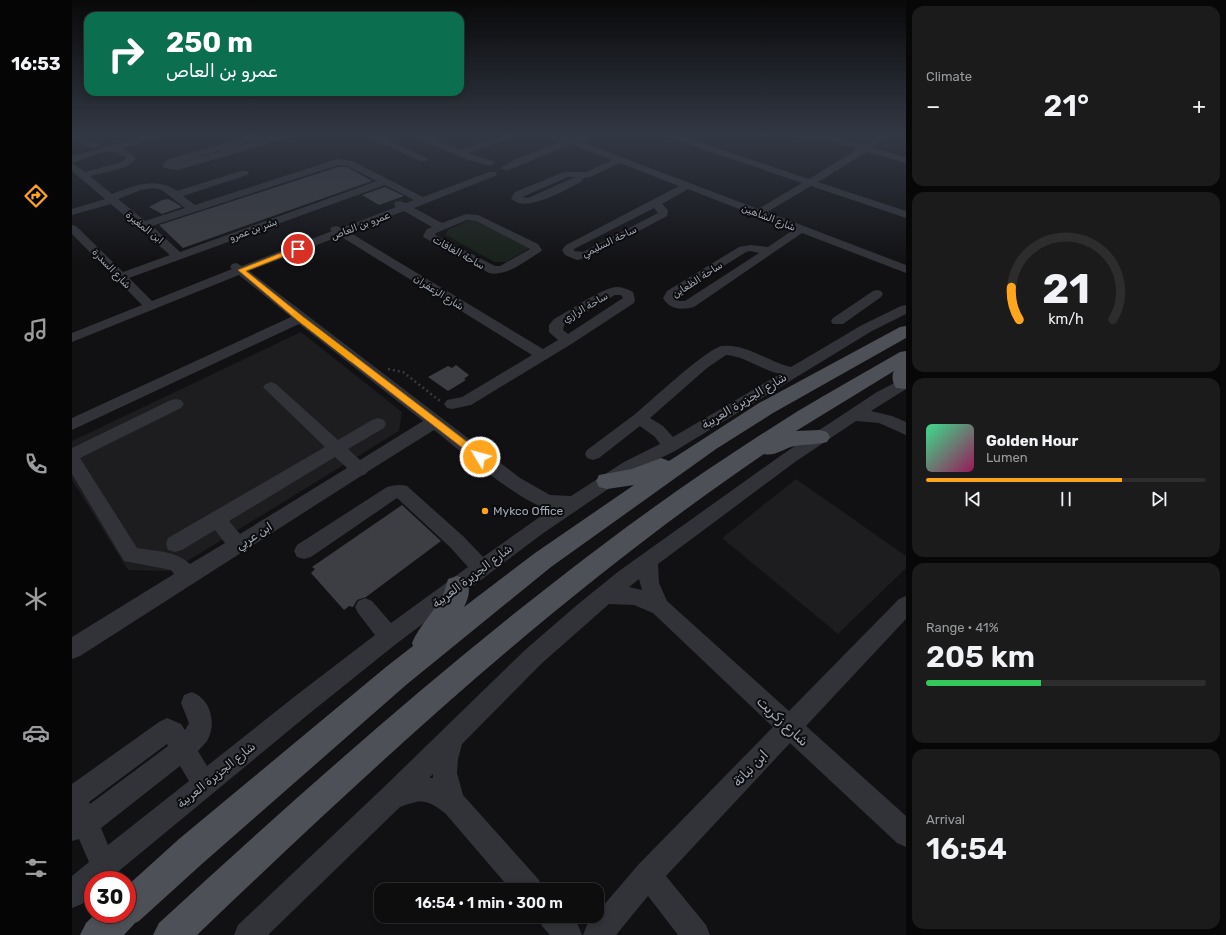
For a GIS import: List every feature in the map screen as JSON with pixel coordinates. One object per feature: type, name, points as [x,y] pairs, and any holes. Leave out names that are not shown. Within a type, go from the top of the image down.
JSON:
[{"type":"main road","name":"شارع الجزيرة العربية","points":[[136,901],[191,851],[396,676],[543,560],[709,444],[902,318]]},
{"type":"main road","points":[[171,935],[355,766],[527,618],[634,534],[740,458],[795,421],[906,356]]},
{"type":"main road","points":[[740,458],[758,453],[791,439],[820,437]]},
{"type":"main road","points":[[607,482],[646,473],[687,452],[709,444]]},
{"type":"main road","points":[[396,676],[436,629],[456,597],[457,587]]},
{"type":"main road","points":[[98,935],[111,923]]},
{"type":"street","name":"ابن المغيرة","points":[[86,178],[145,225],[178,256]]},
{"type":"street","points":[[72,212],[172,178]]},
{"type":"street","points":[[174,178],[176,195],[193,209]]},
{"type":"street","points":[[176,195],[230,178]]},
{"type":"street","points":[[145,225],[287,178]]},
{"type":"street","points":[[376,178],[418,199]]},
{"type":"street","name":"عمرو بن العاص","points":[[72,338],[239,269],[402,206],[467,178]]},
{"type":"street","points":[[557,178],[519,194],[516,198],[521,201],[530,201],[577,178]]},
{"type":"street","name":"شارع الشاهين","points":[[665,178],[906,269]]},
{"type":"street","points":[[797,178],[906,216]]},
{"type":"street","points":[[759,213],[817,178]]},
{"type":"street","name":"بشر بن عمرو","points":[[121,277],[384,182]]},
{"type":"street","name":"ساحة السليمي","points":[[655,204],[663,210],[663,214],[586,255],[574,256],[568,251],[570,247],[687,186]]},
{"type":"street","points":[[867,202],[882,199],[906,207]]},
{"type":"street","name":"ساحة الغافات","points":[[402,206],[441,227]]},
{"type":"street","name":"ساحة الغافات","points":[[466,217],[475,217],[534,246],[536,250],[503,269],[493,270],[429,236],[431,232],[441,227],[466,217]]},
{"type":"street","name":"شارع السدرة","points":[[72,228],[149,305]]},
{"type":"street","name":"ساحة الظعاين","points":[[770,251],[751,248],[744,249],[672,294],[669,296],[669,299],[677,304],[689,304],[770,251],[801,229]]},
{"type":"street","name":"شارع الزعفران","points":[[339,231],[542,355]]},
{"type":"street","points":[[239,269],[300,318],[514,483],[547,502],[575,503]]},
{"type":"street","name":"ساحة الرازي","points":[[452,404],[466,401],[568,340],[629,300],[629,295],[621,291],[611,292],[559,322],[556,325],[556,332],[568,340]]},
{"type":"street","points":[[867,328],[842,318],[873,297],[902,318]]},
{"type":"street","name":"عمرو بن العاص","points":[[72,332],[149,305]]},
{"type":"street","points":[[72,424],[300,318]]},
{"type":"street","name":"شارع الجزيرة العربية","points":[[72,894],[104,866],[302,705],[389,637],[535,529],[634,463],[669,447],[867,328],[902,318]]},
{"type":"street","points":[[593,454],[639,419],[702,365],[723,350],[738,351],[774,368],[792,372]]},
{"type":"street","points":[[248,935],[452,739],[533,658],[605,595],[648,561],[789,458],[882,396],[905,377]]},
{"type":"street","points":[[272,387],[360,470]]},
{"type":"street","points":[[882,396],[882,408],[899,425]]},
{"type":"street","points":[[72,455],[176,404]]},
{"type":"street","points":[[850,416],[870,416],[899,425]]},
{"type":"street","points":[[639,419],[659,431],[666,438],[669,447]]},
{"type":"street","name":"ابن عربي","points":[[72,649],[360,470],[434,422]]},
{"type":"street","points":[[175,544],[378,424]]},
{"type":"street","points":[[72,460],[131,555],[176,563],[189,576]]},
{"type":"street","points":[[514,483],[534,507],[536,514],[535,529]]},
{"type":"street","points":[[304,551],[393,492],[401,490],[457,542],[482,569]]},
{"type":"street","points":[[217,519],[238,546]]},
{"type":"street","name":"شارع زكريت","points":[[648,561],[649,583],[660,607]]},
{"type":"street","name":"شارع زكريت","points":[[605,595],[633,595],[660,607],[906,834]]},
{"type":"street","name":"ابن نباتة","points":[[597,935],[648,875],[906,606]]},
{"type":"street","points":[[365,607],[389,637]]},
{"type":"street","points":[[104,866],[79,826],[183,749],[198,733],[201,723],[199,714],[192,703]]},
{"type":"street","points":[[452,739],[445,760],[445,783],[454,804]]},
{"type":"street","points":[[183,749],[204,784]]},
{"type":"street","points":[[393,796],[415,789],[436,791],[454,804],[523,883]]},
{"type":"street","points":[[648,875],[696,935]]},
{"type":"street","points":[[558,923],[568,935]]},
{"type":"path","points":[[369,371],[388,369],[403,372],[439,400],[452,404]]},
{"type":"shaded area","points":[[467,221],[475,221],[527,247],[528,249],[506,262],[494,262],[446,235],[449,229]]},
{"type":"shaded area","points":[[301,332],[402,412],[399,431],[171,571],[128,570],[72,480],[72,441]]},
{"type":"shaded area","points":[[796,479],[906,556],[906,568],[838,634],[722,538]]},
{"type":"building","points":[[305,178],[366,178],[372,181],[183,248],[159,225]]},
{"type":"building","points":[[385,187],[404,196],[379,205],[362,195]]},
{"type":"building","points":[[168,199],[182,207],[162,214],[149,207],[162,200]]},
{"type":"building","points":[[456,365],[469,375],[464,379],[466,380],[448,391],[428,377],[448,366],[452,368]]},
{"type":"building","points":[[402,505],[441,541],[366,597],[357,600],[353,607],[349,606],[344,610],[311,573],[315,569],[312,567]]},
{"type":"slow traffic","points":[[295,314],[353,359]]},
{"type":"place","name":"Mykco Office","points":[[485,511]]},
{"type":"route","points":[[298,249],[241,270],[300,318],[480,457]]}]
